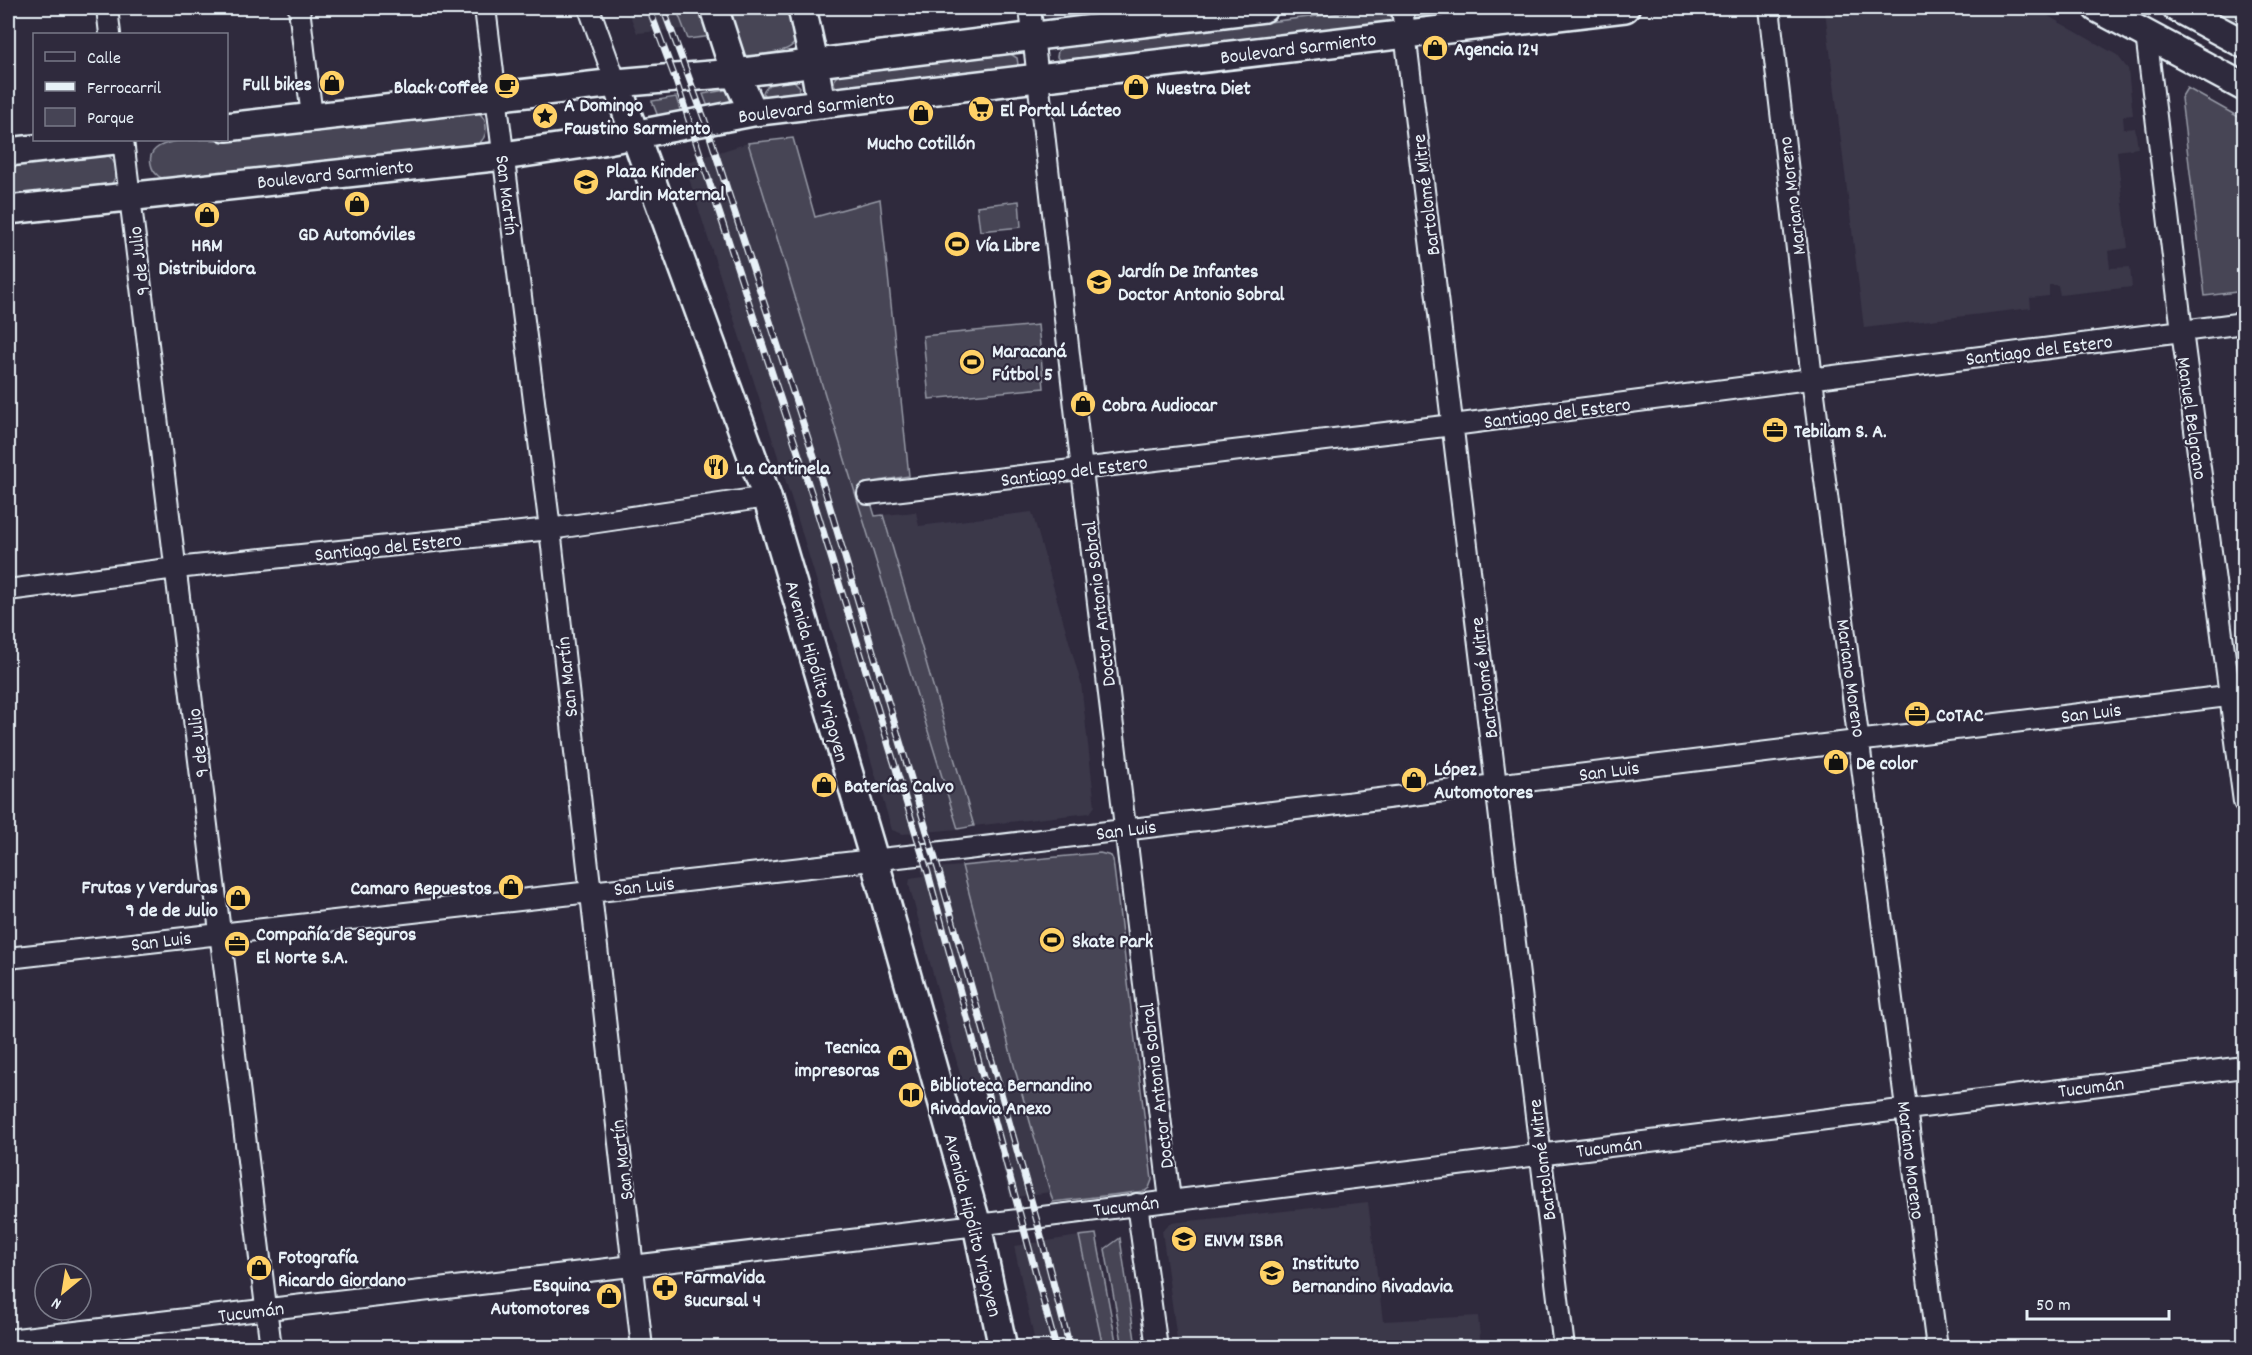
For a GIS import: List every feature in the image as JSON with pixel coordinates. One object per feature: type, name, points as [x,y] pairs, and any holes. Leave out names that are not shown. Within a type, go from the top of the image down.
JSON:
[{"type":"main road","points":[[714,8],[735,74],[753,112]]},
{"type":"main road","points":[[802,8],[821,104]]},
{"type":"main road","points":[[228,127],[616,83],[735,74],[1264,8]]},
{"type":"main road","name":"Boulevard Sarmiento","points":[[8,210],[503,156],[591,143],[753,112],[1625,8]]},
{"type":"main road","points":[[2097,8],[2244,87]]},
{"type":"main road","points":[[2177,8],[2239,41],[2217,72]]},
{"type":"main road","name":"Avenida Hipólito Yrigoyen","points":[[616,83],[767,496],[874,859],[977,1225],[1004,1347]]},
{"type":"main road","points":[[8,152],[105,141]]},
{"type":"street","points":[[107,8],[110,33]]},
{"type":"street","points":[[299,8],[312,117]]},
{"type":"street","name":"San Martín","points":[[485,8],[550,529],[642,1347]]},
{"type":"street","name":"Avenida Hipólito Yrigoyen","points":[[589,8],[616,83]]},
{"type":"street","name":"Doctor Antonio Sobral","points":[[1030,8],[1082,470],[1170,1200]]},
{"type":"street","name":"Bartolomé Mitre","points":[[1402,8],[1564,1347]]},
{"type":"street","name":"Mariano Moreno","points":[[1769,8],[1812,379],[1937,1347]]},
{"type":"street","name":"Manuel Belgrano","points":[[2146,34],[2182,331],[2238,695],[2244,802]]},
{"type":"street","name":"9 de Julio","points":[[123,141],[271,1347]]},
{"type":"street","name":"Santiago del Estero","points":[[868,494],[1453,426],[2244,323]]},
{"type":"street","name":"Santiago del Estero","points":[[8,590],[176,568],[550,529],[767,496]]},
{"type":"street","name":"San Luis","points":[[8,958],[874,859],[2238,695]]},
{"type":"street","name":"Tucumán","points":[[8,1340],[977,1225],[2244,1067]]},
{"type":"street","points":[[1137,1204],[1157,1347]]},
{"type":"shaded area","points":[[627,8],[676,8],[684,29],[637,33]]},
{"type":"shaded area","points":[[1848,8],[2034,8],[2117,55],[2128,69],[2133,115],[2123,116],[2124,129],[2135,128],[2138,148],[2117,151],[2128,248],[2108,251],[2110,268],[2130,267],[2132,287],[2060,295],[2058,285],[2049,285],[2049,296],[2030,298],[2031,308],[1864,328],[1825,11]]},
{"type":"shaded area","points":[[748,143],[958,829],[903,834],[892,830],[795,510],[684,163]]},
{"type":"shaded area","points":[[916,512],[919,526],[1032,512],[1081,683],[1095,806],[1090,813],[974,826],[883,515]]},
{"type":"shaded area","points":[[962,866],[1016,1073],[1050,1192],[1010,1198],[981,1081],[963,1085],[909,885],[910,878],[923,876],[921,869]]},
{"type":"shaded area","name":"Instituto Bernandino Rivadavia","points":[[1368,1202],[1383,1321],[1478,1316],[1481,1347],[1178,1347],[1162,1231],[1170,1223]]},
{"type":"shaded area","points":[[1079,1236],[1103,1347],[1036,1347],[1014,1246]]},
{"type":"green space","points":[[676,8],[702,8],[712,36],[688,39]]},
{"type":"green space","points":[[724,8],[789,8],[796,32],[794,43],[790,48],[782,51],[742,55]]},
{"type":"green space","points":[[1383,8],[1390,12],[1391,19],[1388,24],[1062,63],[1057,57],[1058,51],[1063,47]]},
{"type":"green space","points":[[1428,8],[1532,8],[1433,18]]},
{"type":"green space","points":[[2206,8],[2244,8],[2244,28]]},
{"type":"green space","points":[[1009,53],[1017,58],[1018,64],[1015,69],[837,89],[834,84],[835,78],[840,74]]},
{"type":"green space","points":[[794,81],[800,87],[798,94],[765,97],[763,93],[764,89],[771,84]]},
{"type":"green space","points":[[2187,88],[2244,120],[2244,291],[2205,296],[2181,98]]},
{"type":"green space","points":[[731,89],[737,104],[708,107],[703,94]]},
{"type":"green space","points":[[676,97],[681,113],[660,116],[657,114],[652,101]]},
{"type":"green space","points":[[476,110],[483,118],[486,128],[484,138],[476,146],[171,182],[161,178],[152,168],[152,154],[157,148],[167,143],[228,140]]},
{"type":"green space","points":[[793,138],[815,217],[880,199],[909,476],[865,483],[875,516],[883,515],[974,826],[958,829],[748,143]]},
{"type":"green space","points":[[105,153],[113,160],[116,168],[111,185],[8,201],[8,161]]},
{"type":"green space","points":[[1019,201],[1021,227],[980,231],[977,206]]},
{"type":"green space","points":[[1038,325],[1044,388],[929,399],[923,336]]},
{"type":"green space","name":"Skate Park","points":[[1100,853],[1111,856],[1113,860],[1152,1180],[1145,1191],[1053,1202],[1016,1073],[962,866]]},
{"type":"green space","points":[[1096,1234],[1117,1347],[1103,1347],[1079,1236]]},
{"type":"green space","points":[[1120,1238],[1136,1347],[1123,1347],[1105,1249]]},
{"type":"railway","points":[[649,8],[675,78],[812,495],[928,873],[1056,1348]]},
{"type":"railway","points":[[663,8],[705,121],[826,494],[939,872],[1040,1232],[1070,1348]]},
{"type":"place","name":"Agencia 124","points":[[1435,48]]},
{"type":"place","name":"Full bikes","points":[[332,83]]},
{"type":"place","name":"Black Coffee","points":[[507,86]]},
{"type":"place","name":"Nuestra Diet","points":[[1136,87]]},
{"type":"place","name":"El Portal Lácteo","points":[[981,109]]},
{"type":"place","name":"Mucho Cotillón","points":[[921,113]]},
{"type":"place","name":"A Domingo Faustino Sarmiento","points":[[545,116]]},
{"type":"place","name":"Plaza Kinder Jardin Maternal","points":[[586,182]]},
{"type":"place","name":"GD Automóviles","points":[[357,204]]},
{"type":"place","name":"HRM Distribuidora","points":[[207,215]]},
{"type":"place","name":"Vía Libre","points":[[957,244]]},
{"type":"place","name":"Jardín De Infantes Doctor Antonio Sobral","points":[[1099,282]]},
{"type":"place","name":"Maracaná Fútbol 5","points":[[972,362]]},
{"type":"place","name":"Cobra Audiocar","points":[[1083,404]]},
{"type":"place","name":"Tebilam S. A.","points":[[1775,430]]},
{"type":"place","name":"La Cantinela","points":[[716,467]]},
{"type":"place","name":"CoTAC","points":[[1917,714]]},
{"type":"place","name":"De color","points":[[1836,762]]},
{"type":"place","name":"López Automotores","points":[[1414,780]]},
{"type":"place","name":"Baterías Calvo","points":[[824,785]]},
{"type":"place","name":"Camaro Repuestos","points":[[511,887]]},
{"type":"place","name":"Frutas y Verduras 9 de de Julio","points":[[238,898]]},
{"type":"place","name":"Skate Park","points":[[1052,940]]},
{"type":"place","name":"Compañía de Seguros El Norte S.A.","points":[[237,944]]},
{"type":"place","name":"Tecnica impresoras","points":[[900,1058]]},
{"type":"place","name":"Biblioteca Bernandino Rivadavia Anexo","points":[[911,1095]]},
{"type":"place","name":"ENVM ISBR","points":[[1184,1239]]},
{"type":"place","name":"Fotografía Ricardo Giordano","points":[[259,1268]]},
{"type":"place","name":"Instituto Bernandino Rivadavia","points":[[1272,1273]]},
{"type":"place","name":"FarmaVida Sucursal 4","points":[[665,1288]]},
{"type":"place","name":"Esquina Automotores","points":[[609,1296]]}]
